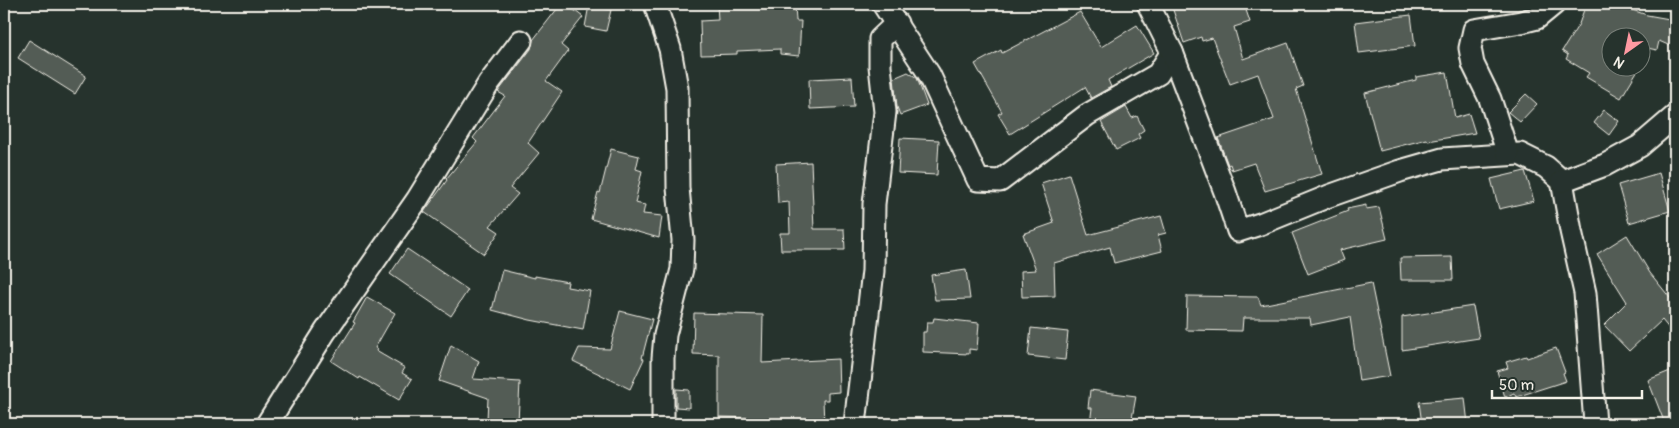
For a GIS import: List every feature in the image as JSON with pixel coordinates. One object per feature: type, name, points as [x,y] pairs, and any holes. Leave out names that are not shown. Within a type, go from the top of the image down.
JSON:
[{"type":"street","points":[[655,4],[670,49],[677,88],[678,188],[683,240],[682,269],[665,335],[663,424]]},
{"type":"street","points":[[883,4],[929,74],[978,180],[1000,181],[1087,115],[1158,74],[1172,52]]},
{"type":"street","points":[[1148,4],[1172,52],[1238,231],[1328,196],[1442,158],[1520,154],[1546,167],[1562,181],[1570,231],[1585,292],[1595,424]]},
{"type":"street","points":[[1508,154],[1490,99],[1473,64],[1470,48],[1474,30],[1537,18],[1554,4]]},
{"type":"street","points":[[855,424],[873,271],[874,204],[885,112],[880,66],[880,39],[897,23]]},
{"type":"street","points":[[267,424],[325,332],[417,200],[489,83],[521,41]]},
{"type":"street","points":[[1562,181],[1605,165],[1640,146],[1675,116]]},
{"type":"building","points":[[561,4],[566,4],[583,17],[561,45],[568,51],[546,81],[562,92],[528,143],[539,153],[510,188],[518,194],[490,226],[499,232],[484,254],[424,212],[446,179],[477,142],[473,138],[505,96],[498,92],[531,49],[533,40]]},
{"type":"building","points":[[717,4],[795,4],[796,21],[801,21],[799,56],[780,54],[780,49],[737,51],[737,54],[701,55],[700,21],[718,20]]},
{"type":"building","points":[[1171,4],[1244,4],[1250,22],[1234,27],[1243,59],[1288,43],[1303,86],[1296,89],[1322,174],[1265,191],[1254,163],[1232,170],[1230,164],[1228,165],[1218,138],[1274,119],[1258,74],[1230,84],[1212,38],[1202,41],[1201,37],[1184,43]]},
{"type":"building","points":[[1586,4],[1614,4],[1647,15],[1675,20],[1675,48],[1659,41],[1657,50],[1652,49],[1652,28],[1602,28],[1602,78],[1633,78],[1621,98],[1586,77],[1589,73],[1566,59],[1568,55],[1562,51],[1579,24]]},
{"type":"building","points":[[589,5],[611,10],[606,31],[585,27]]},
{"type":"building","points":[[1080,12],[1101,47],[1137,25],[1154,53],[1108,80],[1111,87],[1091,98],[1085,87],[1010,134],[998,114],[1002,112],[975,64],[1001,50],[1002,53]]},
{"type":"building","points":[[1411,15],[1415,46],[1359,53],[1355,22]]},
{"type":"building","points":[[29,40],[86,76],[75,94],[18,58]]},
{"type":"building","points":[[908,72],[917,78],[927,105],[900,115],[897,107],[894,78]]},
{"type":"building","points":[[1447,72],[1455,118],[1469,114],[1475,133],[1428,141],[1427,139],[1380,151],[1365,93],[1416,80],[1416,77]]},
{"type":"building","points":[[852,77],[854,107],[810,109],[809,79]]},
{"type":"building","points":[[1526,94],[1537,104],[1520,122],[1508,112]]},
{"type":"building","points":[[1126,107],[1132,118],[1137,116],[1144,130],[1138,134],[1140,138],[1116,150],[1101,122]]},
{"type":"building","points":[[1604,110],[1619,121],[1609,135],[1594,123]]},
{"type":"building","points":[[900,138],[939,140],[937,175],[898,173]]},
{"type":"building","points":[[611,149],[639,156],[636,169],[642,171],[635,203],[645,205],[643,214],[662,216],[659,238],[591,219],[598,192],[600,193]]},
{"type":"building","points":[[811,162],[814,229],[844,229],[845,250],[781,250],[780,233],[790,233],[789,202],[778,203],[776,164]]},
{"type":"building","points":[[1525,171],[1534,201],[1499,209],[1491,179]]},
{"type":"building","points":[[1659,173],[1670,211],[1629,223],[1618,185]]},
{"type":"building","points":[[1069,174],[1088,235],[1161,216],[1166,233],[1158,235],[1162,251],[1114,263],[1110,247],[1054,263],[1055,296],[1022,297],[1021,271],[1036,270],[1023,234],[1054,223],[1041,183]]},
{"type":"building","points":[[1366,205],[1366,209],[1379,207],[1387,239],[1340,250],[1344,260],[1308,274],[1292,233],[1348,211],[1347,209]]},
{"type":"building","points":[[1627,235],[1650,273],[1675,304],[1675,336],[1662,320],[1629,351],[1604,325],[1627,302],[1597,254]]},
{"type":"building","points":[[407,249],[468,290],[451,316],[390,274]]},
{"type":"building","points":[[1452,257],[1453,280],[1401,280],[1400,258]]},
{"type":"building","points":[[502,270],[535,278],[535,276],[568,282],[567,287],[590,291],[583,330],[530,320],[492,310]]},
{"type":"building","points":[[966,270],[970,299],[935,300],[931,275]]},
{"type":"building","points":[[1371,283],[1390,376],[1359,381],[1350,317],[1311,325],[1310,318],[1243,318],[1242,331],[1186,330],[1187,296],[1258,297],[1261,305]]},
{"type":"building","points":[[367,297],[395,313],[375,348],[377,349],[376,351],[405,368],[402,373],[412,379],[399,400],[360,377],[359,379],[331,361],[355,323],[353,322]]},
{"type":"building","points":[[1473,306],[1479,338],[1402,350],[1402,317]]},
{"type":"building","points":[[620,311],[652,319],[642,358],[644,359],[630,389],[573,361],[579,348],[610,349]]},
{"type":"building","points":[[694,313],[763,315],[762,363],[838,359],[839,392],[828,393],[828,400],[823,400],[824,424],[754,424],[754,418],[719,417],[719,355],[693,354]]},
{"type":"building","points":[[934,318],[979,323],[977,350],[969,349],[969,354],[923,352],[923,332],[926,332],[927,322],[933,322]]},
{"type":"building","points":[[1031,328],[1068,332],[1065,360],[1028,356]]},
{"type":"building","points":[[451,345],[479,361],[473,379],[520,382],[518,422],[487,420],[488,398],[439,381]]},
{"type":"building","points":[[1556,348],[1565,372],[1563,373],[1566,381],[1516,397],[1514,393],[1505,397],[1497,371],[1508,368],[1506,362],[1526,356],[1527,358]]},
{"type":"building","points":[[1675,369],[1675,424],[1665,424],[1648,380]]},
{"type":"building","points":[[676,389],[689,390],[689,408],[676,407]]},
{"type":"building","points":[[1090,390],[1136,396],[1131,424],[1090,424],[1092,408],[1088,408]]},
{"type":"building","points":[[1465,398],[1468,424],[1422,424],[1419,402]]}]
